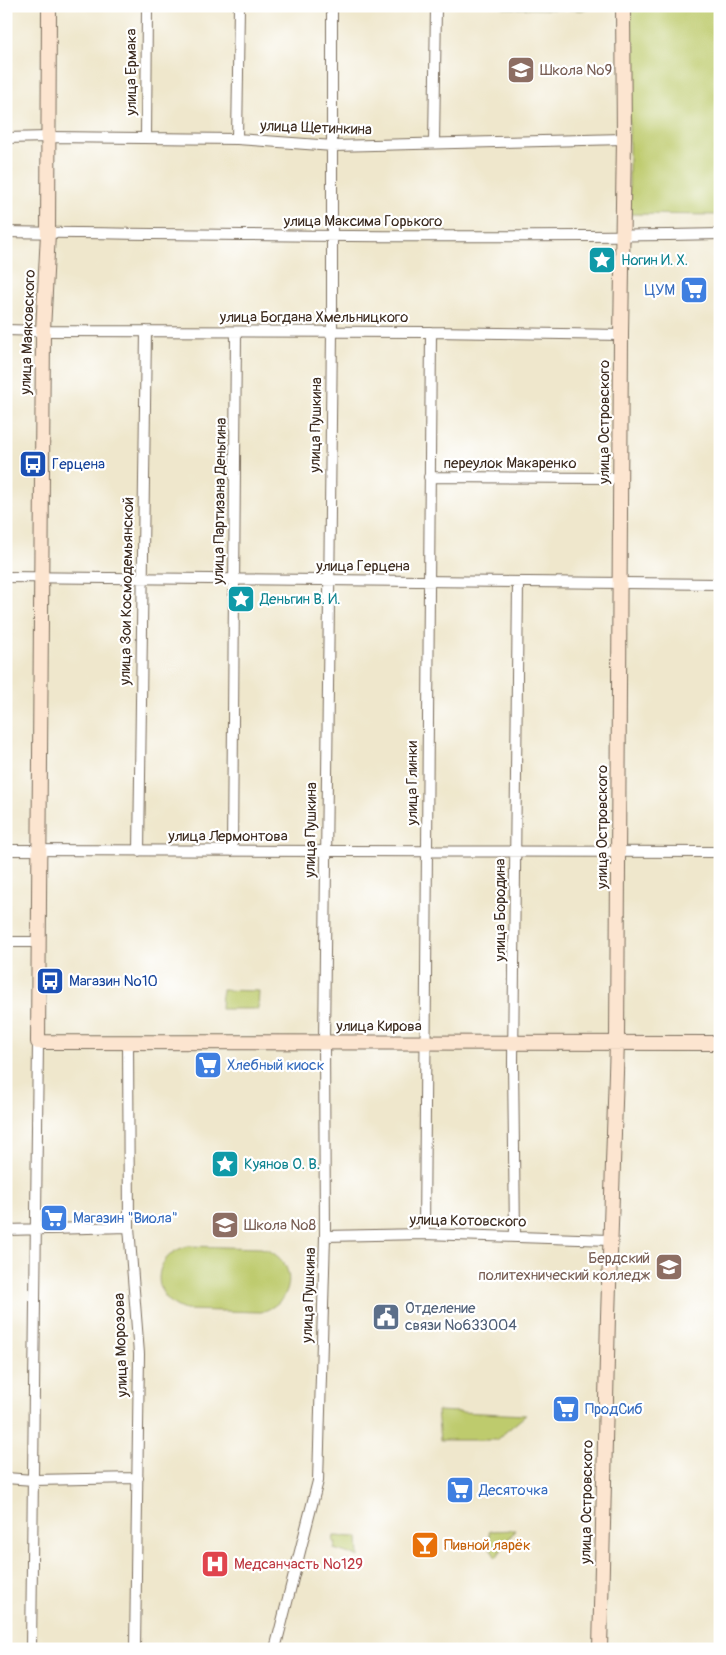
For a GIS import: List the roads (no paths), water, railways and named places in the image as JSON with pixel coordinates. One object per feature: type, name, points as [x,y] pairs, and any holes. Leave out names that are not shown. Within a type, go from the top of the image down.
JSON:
[{"type":"street","name":"улица Маяковского","points":[[31,1649],[37,1230],[42,331],[48,233],[49,6]]},
{"type":"street","name":"улица Ермака","points":[[146,138],[147,6]]},
{"type":"street","points":[[237,140],[238,6]]},
{"type":"street","name":"улица Пушкина","points":[[275,1649],[318,1482],[325,1236],[324,1042],[332,332],[332,6]]},
{"type":"street","points":[[434,143],[436,6]]},
{"type":"street","name":"улица Островского","points":[[600,1649],[617,1042],[624,139],[623,6]]},
{"type":"street","name":"улица Щетинкина","points":[[6,138],[237,140],[333,146],[624,139]]},
{"type":"street","name":"улица Максима Горького","points":[[6,232],[623,237],[720,234]]},
{"type":"street","name":"улица Богдана Хмельницкого","points":[[6,330],[621,334]]},
{"type":"street","name":"улица Зои Космодемьянской","points":[[139,851],[146,332]]},
{"type":"street","name":"улица Партизана Деньгина","points":[[232,851],[236,332]]},
{"type":"street","name":"улица Глинки","points":[[424,1234],[431,332]]},
{"type":"street","name":"переулок Макаренко","points":[[429,477],[620,478]]},
{"type":"street","name":"улица Герцена","points":[[6,577],[720,584]]},
{"type":"street","name":"улица Бородина","points":[[515,1237],[514,1042],[518,582]]},
{"type":"street","name":"улица Лермонтова","points":[[6,850],[720,852]]},
{"type":"street","points":[[6,942],[39,942]]},
{"type":"street","name":"улица Морозова","points":[[128,1041],[129,1227],[139,1354],[135,1649]]},
{"type":"street","name":"улица Кирова","points":[[38,1042],[720,1043]]},
{"type":"street","points":[[6,1230],[129,1227]]},
{"type":"street","name":"улица Котовского","points":[[325,1236],[424,1234],[610,1240]]},
{"type":"street","points":[[6,1478],[33,1480],[138,1478]]},
{"type":"place","name":"Школа №9","points":[[521,70]]},
{"type":"place","name":"Ногин И. Х.","points":[[602,260]]},
{"type":"place","name":"ЦУМ","points":[[694,290]]},
{"type":"place","name":"Герцена","points":[[33,464]]},
{"type":"place","name":"Деньгин В. И.","points":[[241,599]]},
{"type":"place","name":"Магазин №10","points":[[50,981]]},
{"type":"place","name":"Хлебный киоск","points":[[208,1065]]},
{"type":"place","name":"Куянов О. В.","points":[[225,1164]]},
{"type":"place","name":"Магазин \"Виола\"","points":[[54,1218]]},
{"type":"place","name":"Школа №8","points":[[225,1225]]},
{"type":"place","name":"Бердский политехнический колледж","points":[[669,1267]]},
{"type":"place","name":"Отделение связи №633004","points":[[386,1317]]},
{"type":"place","name":"ПродСиб","points":[[566,1409]]},
{"type":"place","name":"Десяточка","points":[[460,1490]]},
{"type":"place","name":"Пивной ларёк","points":[[425,1545]]},
{"type":"place","name":"Медсанчасть №129","points":[[215,1564]]}]
